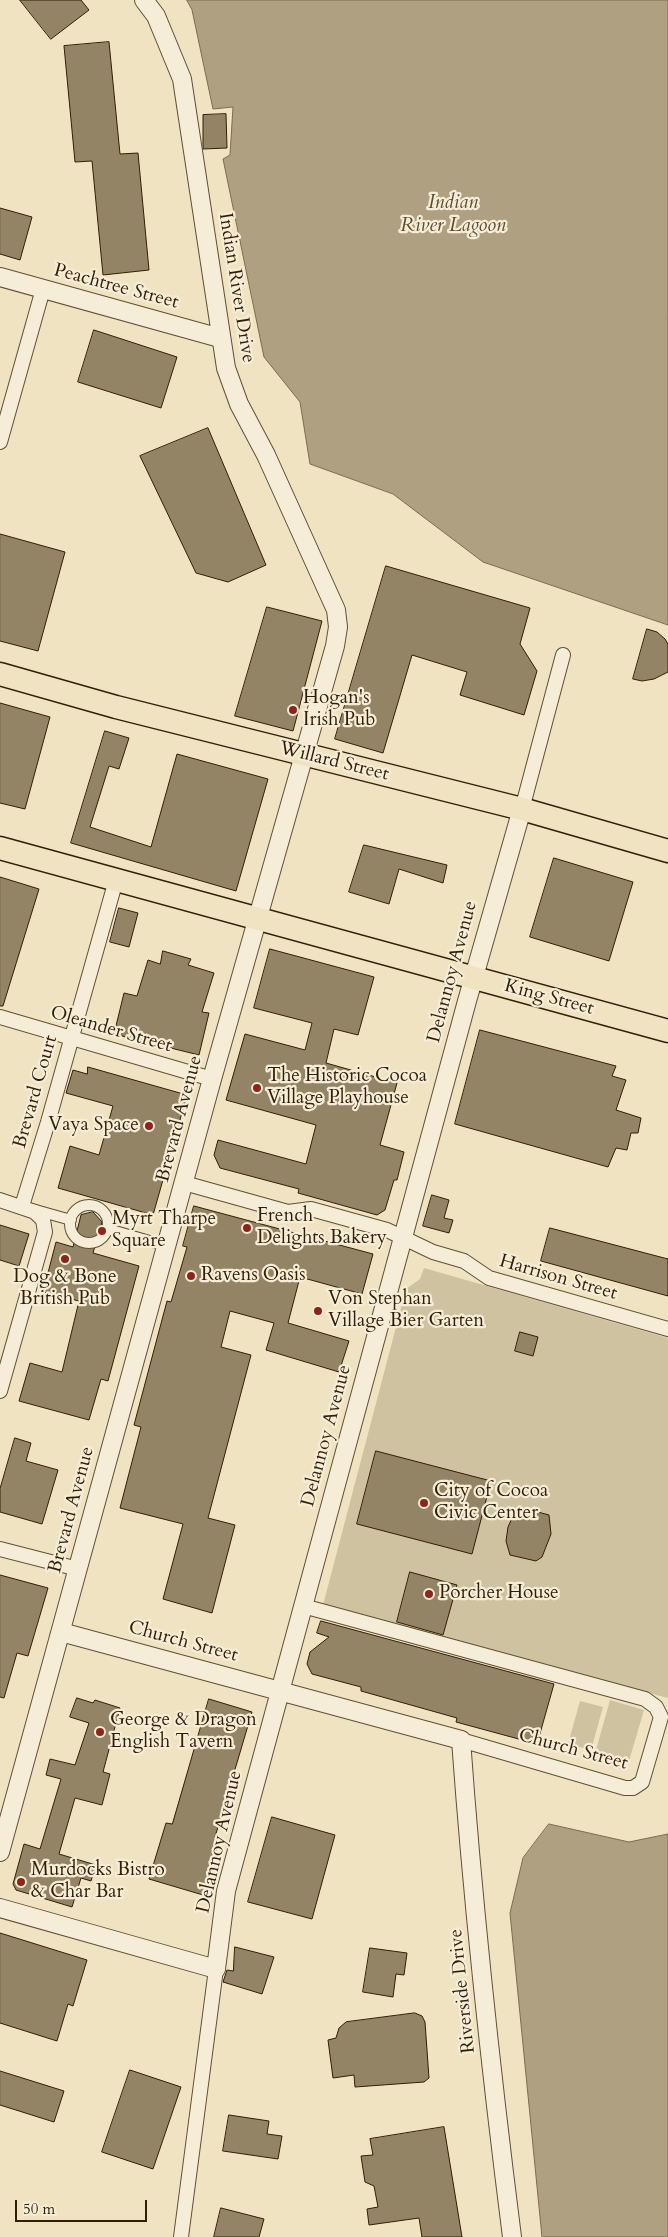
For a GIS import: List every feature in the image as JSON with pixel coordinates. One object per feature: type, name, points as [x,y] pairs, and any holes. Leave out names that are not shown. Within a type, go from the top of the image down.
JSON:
[{"type":"main road","name":"Willard Street","points":[[0,674],[116,707],[522,809],[668,851]]},
{"type":"main road","name":"King Street","points":[[0,848],[668,1031]]},
{"type":"street","name":"Indian River Drive","points":[[144,0],[156,16],[182,78],[226,368],[239,404],[266,455],[321,573]]},
{"type":"street","name":"Peachtree Street","points":[[0,277],[220,338]]},
{"type":"street","points":[[0,442],[43,289]]},
{"type":"street","name":"Brevard Avenue","points":[[0,1848],[212,1078],[259,919],[335,646],[338,627],[336,610],[321,573]]},
{"type":"street","name":"Delannoy Avenue","points":[[181,2237],[226,1891],[473,978],[522,809],[563,655]]},
{"type":"street","name":"Brevard Court","points":[[22,1206],[116,880]]},
{"type":"street","name":"Oleander Street","points":[[0,1017],[212,1078]]},
{"type":"street","name":"Harrison Street","points":[[184,1183],[288,1212],[311,1209],[387,1230],[433,1252],[464,1261],[489,1278],[668,1329]]},
{"type":"street","points":[[0,1200],[71,1220]]},
{"type":"street","points":[[93,1205],[104,1212],[108,1222],[108,1229],[101,1240],[82,1242],[72,1233],[71,1220],[72,1215],[81,1207],[93,1205]]},
{"type":"street","points":[[0,1391],[45,1232],[43,1220],[35,1212],[22,1206]]},
{"type":"street","points":[[108,1229],[167,1246]]},
{"type":"street","points":[[0,1549],[78,1569]]},
{"type":"street","name":"Church Street","points":[[61,1632],[461,1740],[624,1788],[633,1788],[642,1782],[661,1717],[656,1706],[646,1699],[303,1606]]},
{"type":"street","name":"Riverside Drive","points":[[461,1740],[476,1915],[512,2237]]},
{"type":"street","points":[[0,1908],[216,1969]]},
{"type":"shaded area","points":[[424,1268],[668,1338],[668,1698],[323,1605],[406,1289],[420,1279]]},
{"type":"shaded area","points":[[610,1700],[644,1710],[629,1761],[621,1769],[593,1761]]},
{"type":"shaded area","points":[[580,1701],[603,1707],[591,1750],[568,1744]]},
{"type":"water","name":"Indian River Lagoon","points":[[187,0],[668,0],[668,625],[483,562],[393,494],[310,464],[300,402],[264,357],[223,159],[230,155],[233,107],[213,109],[192,10]]},
{"type":"water","points":[[549,1824],[629,1842],[668,1834],[668,2237],[542,2237],[510,1913],[523,1858]]},
{"type":"building","points":[[20,0],[81,0],[89,10],[51,39]]},
{"type":"building","points":[[109,42],[120,154],[138,153],[149,270],[103,275],[92,161],[75,162],[64,46]]},
{"type":"building","points":[[226,114],[227,148],[203,149],[203,115]]},
{"type":"building","points":[[0,208],[32,217],[20,260],[0,254]]},
{"type":"building","points":[[94,330],[177,357],[161,408],[78,382]]},
{"type":"building","points":[[208,428],[266,565],[228,582],[196,573],[140,456]]},
{"type":"building","points":[[0,534],[65,552],[38,651],[0,641]]},
{"type":"building","points":[[386,566],[530,608],[520,644],[537,671],[524,715],[460,695],[467,672],[412,655],[383,753],[335,739]]},
{"type":"building","points":[[267,607],[322,621],[293,731],[235,716]]},
{"type":"building","points":[[647,629],[657,632],[668,644],[668,672],[654,679],[642,681],[633,679]]},
{"type":"building","points":[[0,703],[50,717],[25,809],[0,803]]},
{"type":"building","points":[[105,731],[129,738],[119,769],[109,766],[90,827],[151,847],[177,754],[268,779],[236,891],[71,843]]},
{"type":"building","points":[[364,845],[447,865],[443,883],[399,869],[389,904],[349,892]]},
{"type":"building","points":[[554,858],[633,882],[609,961],[530,937]]},
{"type":"building","points":[[0,877],[39,889],[3,1006],[0,1006]]},
{"type":"building","points":[[119,908],[138,913],[129,947],[110,942]]},
{"type":"building","points":[[270,949],[374,977],[358,1035],[334,1029],[326,1063],[397,1083],[380,1145],[404,1152],[397,1180],[394,1180],[385,1210],[377,1215],[298,1193],[299,1189],[220,1168],[214,1155],[218,1140],[306,1164],[316,1125],[226,1100],[245,1034],[305,1050],[312,1023],[254,1008]]},
{"type":"building","points":[[163,951],[191,959],[188,965],[214,973],[202,1012],[209,1013],[199,1055],[114,1034],[124,993],[137,996],[148,960],[160,964]]},
{"type":"building","points":[[480,1030],[616,1066],[612,1076],[626,1080],[616,1110],[641,1118],[638,1133],[631,1133],[627,1150],[616,1148],[608,1167],[455,1124]]},
{"type":"building","points":[[88,1067],[187,1095],[153,1215],[58,1188],[70,1146],[99,1155],[113,1106],[66,1093],[73,1070],[87,1074]]},
{"type":"building","points":[[432,1195],[449,1200],[444,1218],[453,1220],[449,1233],[423,1226]]},
{"type":"building","points":[[194,1206],[373,1254],[362,1294],[300,1277],[288,1323],[349,1341],[339,1372],[266,1350],[274,1323],[230,1311],[221,1347],[251,1355],[208,1518],[235,1525],[212,1613],[163,1599],[183,1524],[120,1508],[141,1427],[134,1425],[167,1301],[171,1302],[187,1247],[183,1246]]},
{"type":"building","points":[[93,1212],[102,1222],[93,1253],[139,1266],[108,1381],[101,1379],[89,1420],[19,1401],[30,1363],[62,1372],[79,1301],[43,1292],[56,1242],[73,1247],[81,1215]]},
{"type":"building","points":[[0,1225],[29,1234],[19,1266],[0,1260]]},
{"type":"building","points":[[550,1228],[668,1259],[668,1296],[541,1261]]},
{"type":"building","points":[[520,1332],[538,1337],[533,1356],[515,1351]]},
{"type":"building","points":[[15,1438],[31,1443],[26,1461],[58,1470],[42,1524],[0,1512],[0,1489]]},
{"type":"building","name":"City of Cocoa Civic Center","points":[[376,1451],[491,1481],[472,1554],[357,1524]]},
{"type":"building","points":[[523,1508],[549,1515],[551,1534],[542,1557],[536,1561],[510,1555],[506,1541],[508,1527],[513,1516]]},
{"type":"building","name":"Porcher House","points":[[410,1572],[457,1585],[443,1635],[397,1622]]},
{"type":"building","points":[[0,1575],[48,1588],[28,1656],[17,1653],[4,1698],[0,1697]]},
{"type":"building","points":[[321,1621],[554,1684],[537,1744],[456,1722],[457,1718],[361,1691],[361,1687],[312,1674],[307,1664],[310,1652],[329,1637],[317,1633]]},
{"type":"building","points":[[77,1698],[93,1703],[95,1700],[120,1708],[103,1772],[110,1774],[102,1805],[75,1798],[59,1854],[96,1865],[91,1881],[81,1878],[72,1907],[16,1890],[13,1884],[24,1844],[40,1849],[61,1779],[46,1775],[50,1759],[75,1765],[89,1723],[70,1717]]},
{"type":"building","points":[[209,1699],[252,1712],[215,1837],[220,1839],[203,1895],[149,1879],[166,1823],[172,1824]]},
{"type":"building","points":[[272,1817],[335,1835],[312,1919],[248,1902]]},
{"type":"building","points":[[0,1933],[87,1960],[73,2006],[68,2004],[57,2041],[0,2023]]},
{"type":"building","points":[[235,1947],[274,1957],[262,1994],[223,1982],[227,1970],[233,1971]]},
{"type":"building","points":[[370,1948],[407,1953],[404,1975],[396,1974],[393,1997],[363,1992]]},
{"type":"building","points":[[415,2013],[422,2016],[425,2022],[429,2078],[424,2082],[355,2087],[354,2075],[333,2078],[328,2040],[336,2038],[339,2028],[346,2022]]},
{"type":"building","points":[[130,2070],[181,2087],[153,2169],[102,2152]]},
{"type":"building","points":[[0,2071],[64,2091],[54,2122],[0,2105]]},
{"type":"building","points":[[229,2115],[269,2121],[267,2134],[282,2136],[278,2159],[223,2151]]},
{"type":"building","points":[[444,2127],[462,2237],[422,2237],[419,2218],[369,2225],[367,2209],[378,2207],[374,2186],[365,2182],[361,2156],[373,2155],[370,2139]]},
{"type":"building","points":[[221,2208],[264,2219],[259,2237],[214,2237]]},
{"type":"place","name":"Hogan's Irish Pub","points":[[293,710]]},
{"type":"place","name":"The Historic Cocoa Village Playhouse","points":[[257,1088]]},
{"type":"place","name":"Vaya Space","points":[[149,1126]]},
{"type":"place","name":"French Delights Bakery","points":[[247,1228]]},
{"type":"place","name":"Myrt Tharpe Square","points":[[102,1231]]},
{"type":"place","name":"Dog & Bone British Pub","points":[[65,1259]]},
{"type":"place","name":"Ravens Oasis","points":[[191,1276]]},
{"type":"place","name":"Von Stephan Village Bier Garten","points":[[318,1311]]},
{"type":"place","name":"City of Cocoa Civic Center","points":[[424,1503]]},
{"type":"place","name":"Porcher House","points":[[429,1594]]},
{"type":"place","name":"George & Dragon English Tavern","points":[[100,1732]]},
{"type":"place","name":"Murdocks Bistro & Char Bar","points":[[21,1882]]}]
